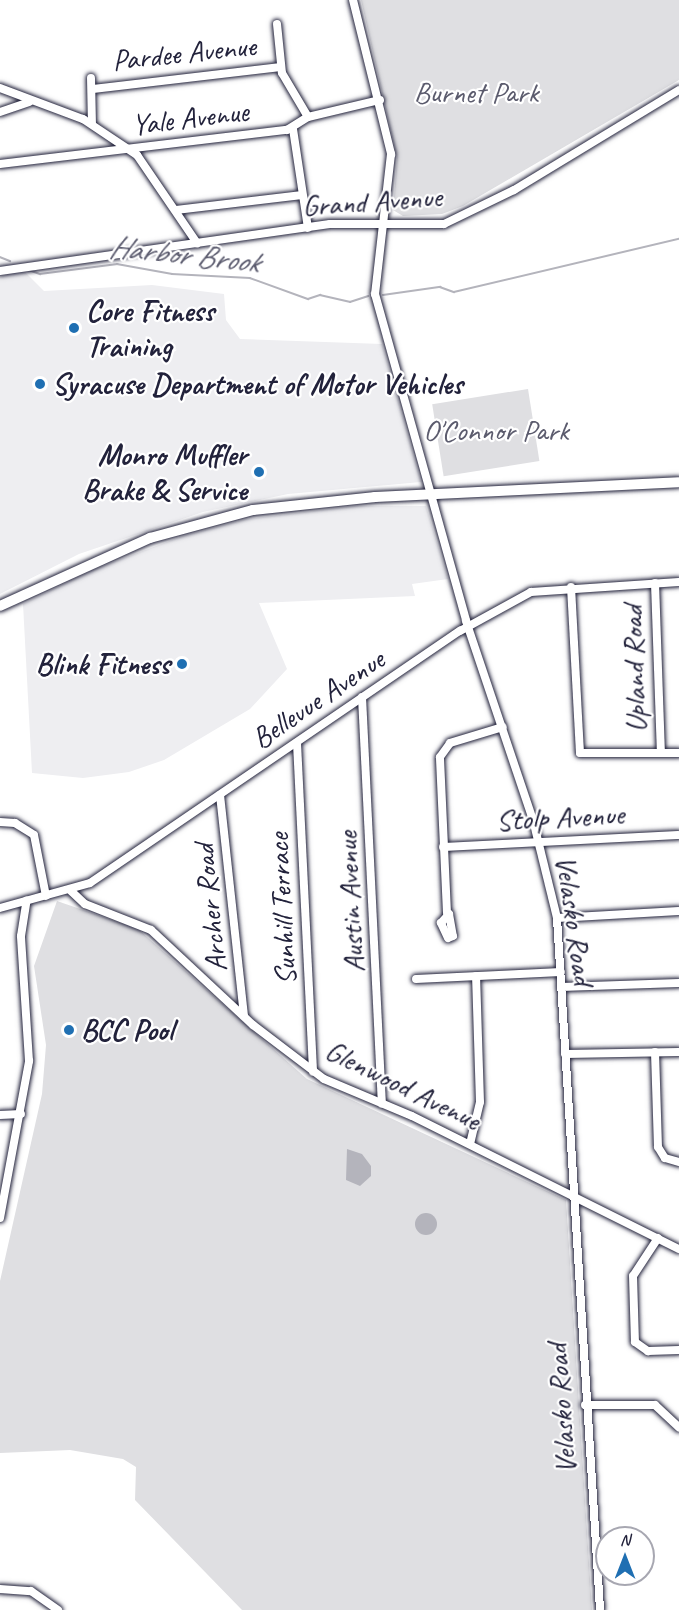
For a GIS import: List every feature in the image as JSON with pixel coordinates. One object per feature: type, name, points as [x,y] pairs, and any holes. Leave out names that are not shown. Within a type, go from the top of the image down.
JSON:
[{"type":"main road","points":[[0,606],[122,549],[226,516],[311,502],[679,482]]},
{"type":"street","name":"Velasko Road","points":[[353,0],[380,100],[391,154],[375,294],[468,626],[539,841],[557,918],[585,1405],[600,1610]]},
{"type":"street","points":[[277,24],[281,67],[308,117]]},
{"type":"street","name":"Pardee Avenue","points":[[93,89],[281,67]]},
{"type":"street","points":[[91,78],[92,124]]},
{"type":"street","points":[[0,88],[30,102],[92,124],[129,150],[176,210],[197,243]]},
{"type":"street","name":"Grand Avenue","points":[[0,271],[308,228],[382,225],[424,227],[469,215],[679,90]]},
{"type":"street","name":"Yale Avenue","points":[[0,164],[293,129],[308,117],[380,100]]},
{"type":"street","points":[[0,112],[30,102]]},
{"type":"street","points":[[293,129],[308,228]]},
{"type":"street","points":[[176,210],[302,195]]},
{"type":"street","name":"Bellevue Avenue","points":[[0,908],[71,891],[220,795],[468,626],[531,592],[572,587],[679,582]]},
{"type":"street","name":"Upland Road","points":[[655,583],[661,753]]},
{"type":"street","points":[[572,587],[581,755],[679,753]]},
{"type":"street","name":"Austin Avenue","points":[[362,698],[382,1104]]},
{"type":"street","points":[[447,913],[441,753],[454,742],[503,728]]},
{"type":"street","name":"Sunhill Terrace","points":[[297,742],[313,1072]]},
{"type":"street","name":"Archer Road","points":[[220,795],[243,1016]]},
{"type":"street","points":[[0,822],[15,823],[34,835],[46,896]]},
{"type":"street","name":"Stolp Avenue","points":[[443,847],[679,835]]},
{"type":"street","name":"Glenwood Avenue","points":[[71,891],[85,904],[140,923],[243,1016],[313,1072],[572,1193],[679,1249]]},
{"type":"street","points":[[0,1218],[21,1114],[30,1043],[21,936],[27,900]]},
{"type":"street","points":[[557,918],[679,911]]},
{"type":"street","points":[[416,979],[561,972]]},
{"type":"street","points":[[470,1144],[480,1102],[476,976]]},
{"type":"street","points":[[561,987],[679,983]]},
{"type":"street","points":[[655,1052],[658,1147],[665,1158],[679,1162]]},
{"type":"street","points":[[565,1054],[679,1052]]},
{"type":"street","points":[[0,1114],[21,1114]]},
{"type":"street","points":[[658,1238],[633,1276],[635,1342],[648,1352],[679,1350]]},
{"type":"street","points":[[585,1405],[655,1405],[679,1427]]},
{"type":"street","points":[[0,1589],[31,1591],[58,1610]]},
{"type":"shaded area","points":[[23,270],[44,291],[152,285],[224,294],[226,320],[240,339],[382,344],[421,482],[288,494],[203,512],[79,554],[0,594],[0,277]]},
{"type":"shaded area","points":[[355,506],[426,506],[448,579],[412,584],[415,596],[259,603],[287,669],[250,709],[164,760],[129,772],[83,778],[32,773],[23,604],[92,570],[183,536],[247,519]]},
{"type":"shaded area","points":[[347,1149],[362,1154],[371,1166],[371,1176],[360,1186],[346,1180]]},
{"type":"shaded area","points":[[426,1213],[434,1216],[437,1224],[434,1232],[426,1235],[418,1232],[415,1224],[418,1216]]},
{"type":"green space","name":"Burnet Park","points":[[361,0],[679,0],[679,80],[463,206],[442,214],[403,216],[393,210],[397,158]]},
{"type":"green space","name":"O'Connor Park","points":[[528,389],[539,461],[444,476],[432,404]]},
{"type":"green space","points":[[57,901],[138,929],[307,1079],[566,1200],[592,1610],[242,1610],[135,1500],[136,1467],[123,1459],[70,1450],[0,1453],[0,1281],[42,1094],[46,1045],[34,966]]},
{"type":"waterway","name":"Harbor Brook","points":[[383,295],[440,287],[454,292],[679,239]]},
{"type":"waterway","name":"Harbor Brook","points":[[0,257],[10,261]]},
{"type":"waterway","name":"Harbor Brook","points":[[29,270],[40,274],[117,264],[172,274],[250,278],[308,299],[320,295],[350,302],[368,296]]},
{"type":"place","name":"Core Fitness Training","points":[[74,328]]},
{"type":"place","name":"Syracuse Department of Motor Vehicles","points":[[40,384]]},
{"type":"place","name":"Monro Muffler Brake & Service","points":[[259,472]]},
{"type":"place","name":"Blink Fitness","points":[[182,664]]},
{"type":"place","name":"BCC Pool","points":[[69,1030]]}]
